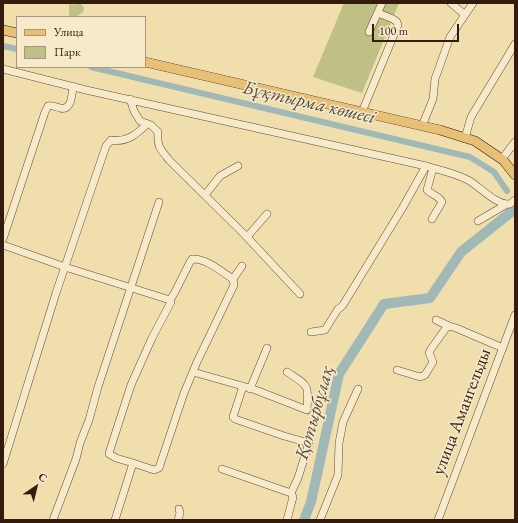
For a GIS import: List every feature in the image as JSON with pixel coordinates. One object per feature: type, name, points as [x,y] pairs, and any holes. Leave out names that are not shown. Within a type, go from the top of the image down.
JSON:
[{"type":"main road","points":[[3,30],[16,33]]},
{"type":"main road","points":[[146,62],[422,126],[475,141],[502,159],[515,175]]},
{"type":"street","points":[[369,32],[382,3]]},
{"type":"street","points":[[451,3],[465,15]]},
{"type":"street","points":[[422,126],[433,99],[435,79],[450,37],[473,3]]},
{"type":"street","points":[[362,112],[398,25],[393,19],[378,13]]},
{"type":"street","points":[[465,138],[471,117],[515,44]]},
{"type":"street","points":[[3,69],[430,167],[468,180],[498,201],[507,204]]},
{"type":"street","points":[[3,239],[45,112],[48,106],[51,105],[62,109],[66,108],[72,96],[73,86]]},
{"type":"street","points":[[130,99],[134,111],[140,121],[155,128],[158,132],[158,143],[160,148],[170,161],[247,237],[300,294]]},
{"type":"street","points":[[3,464],[65,267],[106,146],[111,140],[119,142],[123,141],[147,124]]},
{"type":"street","points":[[502,159],[515,142]]},
{"type":"street","points":[[205,195],[220,176],[238,166]]},
{"type":"street","points":[[430,167],[427,190],[440,198],[442,202],[432,219]]},
{"type":"street","points":[[311,332],[325,330],[430,167]]},
{"type":"street","points":[[478,221],[515,200]]},
{"type":"street","points":[[54,520],[89,420],[98,387],[159,202]]},
{"type":"street","points":[[247,237],[267,214]]},
{"type":"street","points":[[3,245],[65,267],[170,300]]},
{"type":"street","points":[[233,279],[204,261],[197,258],[192,259],[170,300],[171,302],[152,338],[131,385],[109,454],[116,458],[154,470],[159,468],[184,394],[233,290],[233,279],[242,266]]},
{"type":"street","name":"улица Амангельды","points":[[438,520],[515,316]]},
{"type":"street","points":[[436,320],[503,348]]},
{"type":"street","points":[[397,370],[420,377],[425,375],[434,362],[429,353],[446,328],[449,326]]},
{"type":"street","points":[[250,389],[267,348]]},
{"type":"street","points":[[194,372],[243,386],[308,410],[308,393],[306,384],[287,372]]},
{"type":"street","points":[[243,386],[233,417],[234,419],[309,443],[298,478],[291,493],[293,497],[287,520]]},
{"type":"street","points":[[320,520],[338,475],[339,443],[343,422],[358,388]]},
{"type":"street","points":[[115,520],[133,464]]},
{"type":"street","points":[[222,469],[291,493]]},
{"type":"street","points":[[178,520],[180,513],[179,509]]},
{"type":"green space","points":[[78,3],[81,4],[84,8],[83,12],[76,16],[69,15],[69,5]]},
{"type":"green space","points":[[344,3],[399,3],[362,93],[313,77]]},
{"type":"waterway","name":"Бұқтырма көшесі","points":[[3,46],[16,49]]},
{"type":"waterway","name":"Бұқтырма көшесі","points":[[95,68],[470,157],[494,172],[507,191]]},
{"type":"waterway","name":"Қотырбұлақ","points":[[304,520],[311,502],[339,374],[384,304],[430,298],[461,252],[515,209]]}]
